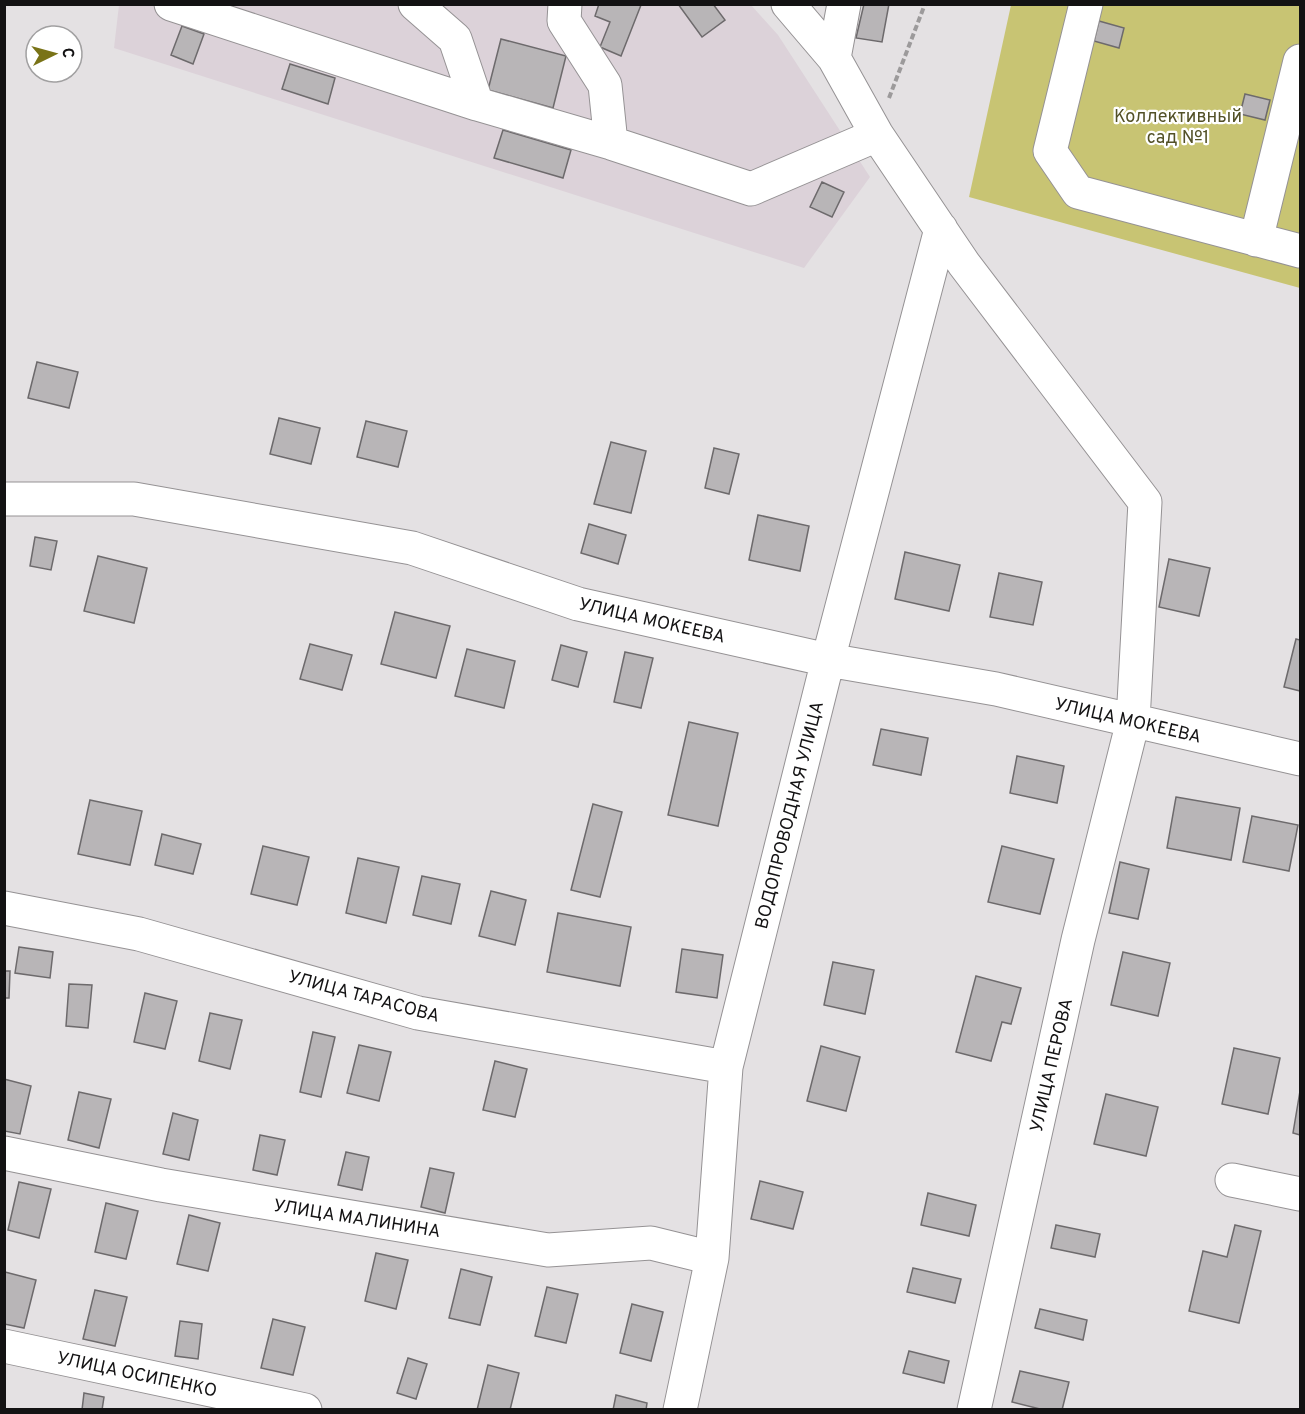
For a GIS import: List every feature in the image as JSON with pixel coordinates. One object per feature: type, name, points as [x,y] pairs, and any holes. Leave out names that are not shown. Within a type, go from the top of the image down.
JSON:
[{"type":"street","points":[[171,4],[477,104],[611,142],[751,189],[877,135]]},
{"type":"street","points":[[415,4],[455,39],[477,104]]},
{"type":"street","points":[[565,4],[564,21],[605,85],[611,142]]},
{"type":"street","name":"УЛИЦА ПЕРОВА","points":[[788,4],[834,58],[877,135],[964,264],[1145,502],[1133,721],[1078,940],[974,1410]]},
{"type":"street","points":[[834,58],[844,4]]},
{"type":"street","points":[[1086,4],[1050,151],[1078,192],[1300,251]]},
{"type":"street","points":[[1256,240],[1300,61]]},
{"type":"street","name":"ВОДОПРОВОДНАЯ УЛИЦА","points":[[680,1410],[712,1258],[726,1067],[828,660],[941,229]]},
{"type":"street","name":"УЛИЦА МОКЕЕВА","points":[[4,499],[134,499],[412,548],[578,604],[828,660],[996,689],[1300,759]]},
{"type":"street","name":"УЛИЦА ТАРАСОВА","points":[[4,908],[139,934],[418,1013],[726,1067]]},
{"type":"street","name":"УЛИЦА МАЛИНИНА","points":[[4,1153],[172,1187],[548,1250],[651,1244],[712,1258]]},
{"type":"street","points":[[1232,1180],[1300,1194]]},
{"type":"street","name":"УЛИЦА ОСИПЕНКО","points":[[4,1346],[305,1410]]},
{"type":"path","points":[[877,135],[883,112],[925,4]]},
{"type":"shaded area","points":[[119,5],[751,5],[778,35],[870,177],[804,268],[114,48]]},
{"type":"green space","name":"Коллективный сад №1","points":[[1011,5],[1300,5],[1300,288],[969,197]]},
{"type":"building","points":[[599,4],[641,5],[621,56],[600,47],[610,22],[595,16]]},
{"type":"building","points":[[678,4],[713,4],[725,20],[702,37]]},
{"type":"building","points":[[864,4],[889,4],[882,42],[856,38]]},
{"type":"building","points":[[1099,21],[1124,28],[1119,48],[1094,41]]},
{"type":"building","points":[[182,26],[204,34],[193,64],[171,55]]},
{"type":"building","points":[[501,39],[566,56],[553,108],[488,90]]},
{"type":"building","points":[[290,64],[335,78],[328,104],[282,89]]},
{"type":"building","points":[[1245,94],[1270,100],[1265,120],[1240,114]]},
{"type":"building","points":[[503,130],[571,150],[563,178],[494,158]]},
{"type":"building","points":[[822,182],[844,192],[832,217],[810,207]]},
{"type":"building","points":[[37,362],[78,372],[69,408],[28,398]]},
{"type":"building","points":[[279,418],[320,428],[311,464],[270,454]]},
{"type":"building","points":[[366,421],[407,431],[398,467],[357,457]]},
{"type":"building","points":[[611,442],[646,451],[631,513],[594,504]]},
{"type":"building","points":[[714,448],[739,454],[729,494],[705,488]]},
{"type":"building","points":[[758,515],[809,526],[800,571],[749,560]]},
{"type":"building","points":[[589,524],[626,535],[618,564],[581,553]]},
{"type":"building","points":[[35,537],[57,541],[51,570],[30,566]]},
{"type":"building","points":[[905,552],[960,565],[949,611],[895,599]]},
{"type":"building","points":[[98,556],[147,568],[134,623],[84,611]]},
{"type":"building","points":[[1169,559],[1210,568],[1199,616],[1159,607]]},
{"type":"building","points":[[999,573],[1042,582],[1033,625],[990,617]]},
{"type":"building","points":[[395,612],[450,626],[436,678],[381,664]]},
{"type":"building","points":[[1296,639],[1300,640],[1300,691],[1284,687]]},
{"type":"building","points":[[310,644],[352,655],[342,690],[300,679]]},
{"type":"building","points":[[561,645],[587,652],[578,687],[552,680]]},
{"type":"building","points":[[467,649],[515,661],[504,708],[455,696]]},
{"type":"building","points":[[625,652],[653,658],[641,708],[614,702]]},
{"type":"building","points":[[689,722],[738,733],[718,826],[668,815]]},
{"type":"building","points":[[881,729],[928,738],[921,775],[873,765]]},
{"type":"building","points":[[1017,756],[1064,766],[1057,803],[1010,793]]},
{"type":"building","points":[[1176,797],[1240,808],[1231,860],[1167,848]]},
{"type":"building","points":[[90,800],[142,811],[130,865],[78,854]]},
{"type":"building","points":[[593,804],[622,812],[600,897],[571,890]]},
{"type":"building","points":[[1252,816],[1298,825],[1289,871],[1243,862]]},
{"type":"building","points":[[162,834],[201,844],[193,874],[155,865]]},
{"type":"building","points":[[263,846],[309,857],[297,905],[251,894]]},
{"type":"building","points":[[1002,846],[1054,859],[1040,914],[988,902]]},
{"type":"building","points":[[358,858],[399,867],[386,923],[346,913]]},
{"type":"building","points":[[1120,862],[1149,869],[1138,919],[1109,913]]},
{"type":"building","points":[[422,876],[460,884],[451,924],[413,915]]},
{"type":"building","points":[[491,891],[526,900],[515,945],[479,936]]},
{"type":"building","points":[[558,913],[631,927],[620,986],[547,972]]},
{"type":"building","points":[[19,947],[53,952],[50,978],[15,973]]},
{"type":"building","points":[[682,949],[723,955],[717,998],[676,992]]},
{"type":"building","points":[[1123,952],[1170,963],[1158,1016],[1111,1005]]},
{"type":"building","points":[[833,962],[874,970],[865,1014],[824,1005]]},
{"type":"building","points":[[4,971],[10,971],[9,998],[4,998]]},
{"type":"building","points":[[976,976],[1021,988],[1011,1024],[1002,1022],[991,1061],[956,1052]]},
{"type":"building","points":[[69,984],[92,985],[88,1028],[66,1026]]},
{"type":"building","points":[[145,993],[177,1001],[165,1049],[134,1042]]},
{"type":"building","points":[[210,1013],[242,1020],[230,1069],[199,1061]]},
{"type":"building","points":[[313,1032],[335,1037],[321,1097],[300,1092]]},
{"type":"building","points":[[359,1045],[391,1052],[379,1101],[347,1093]]},
{"type":"building","points":[[821,1046],[860,1057],[846,1111],[807,1101]]},
{"type":"building","points":[[1234,1048],[1280,1058],[1268,1114],[1222,1104]]},
{"type":"building","points":[[495,1061],[527,1069],[515,1117],[483,1110]]},
{"type":"building","points":[[4,1079],[31,1086],[20,1134],[4,1131]]},
{"type":"building","points":[[1300,1091],[1300,1135],[1293,1133]]},
{"type":"building","points":[[79,1092],[111,1099],[99,1148],[68,1140]]},
{"type":"building","points":[[1106,1094],[1158,1107],[1146,1156],[1094,1144]]},
{"type":"building","points":[[173,1113],[198,1120],[189,1160],[163,1154]]},
{"type":"building","points":[[260,1135],[285,1140],[277,1175],[253,1170]]},
{"type":"building","points":[[346,1152],[369,1157],[362,1190],[338,1185]]},
{"type":"building","points":[[430,1168],[454,1173],[445,1213],[421,1207]]},
{"type":"building","points":[[760,1181],[803,1192],[793,1229],[751,1219]]},
{"type":"building","points":[[19,1182],[51,1189],[39,1238],[8,1230]]},
{"type":"building","points":[[928,1193],[976,1205],[969,1236],[921,1225]]},
{"type":"building","points":[[106,1203],[138,1211],[126,1259],[95,1252]]},
{"type":"building","points":[[189,1215],[220,1223],[208,1271],[177,1264]]},
{"type":"building","points":[[1056,1225],[1100,1234],[1095,1257],[1051,1248]]},
{"type":"building","points":[[1235,1225],[1261,1231],[1239,1323],[1189,1311],[1203,1251],[1227,1257]]},
{"type":"building","points":[[376,1253],[408,1260],[396,1309],[365,1301]]},
{"type":"building","points":[[913,1268],[961,1279],[955,1303],[907,1292]]},
{"type":"building","points":[[461,1269],[492,1277],[480,1325],[449,1318]]},
{"type":"building","points":[[5,1272],[36,1280],[24,1328],[4,1324]]},
{"type":"building","points":[[547,1287],[578,1294],[566,1343],[535,1336]]},
{"type":"building","points":[[95,1290],[127,1297],[115,1346],[83,1339]]},
{"type":"building","points":[[632,1304],[663,1312],[651,1361],[620,1353]]},
{"type":"building","points":[[1040,1309],[1087,1320],[1083,1340],[1035,1328]]},
{"type":"building","points":[[273,1319],[305,1327],[293,1375],[261,1368]]},
{"type":"building","points":[[180,1321],[202,1324],[198,1359],[175,1356]]},
{"type":"building","points":[[909,1351],[949,1361],[944,1383],[903,1373]]},
{"type":"building","points":[[408,1358],[427,1364],[416,1399],[397,1393]]},
{"type":"building","points":[[488,1365],[519,1373],[510,1410],[477,1410]]},
{"type":"building","points":[[1020,1371],[1069,1382],[1062,1410],[1044,1410],[1012,1402]]},
{"type":"building","points":[[84,1393],[104,1397],[102,1410],[82,1410]]},
{"type":"building","points":[[616,1395],[647,1403],[646,1410],[613,1410]]}]
